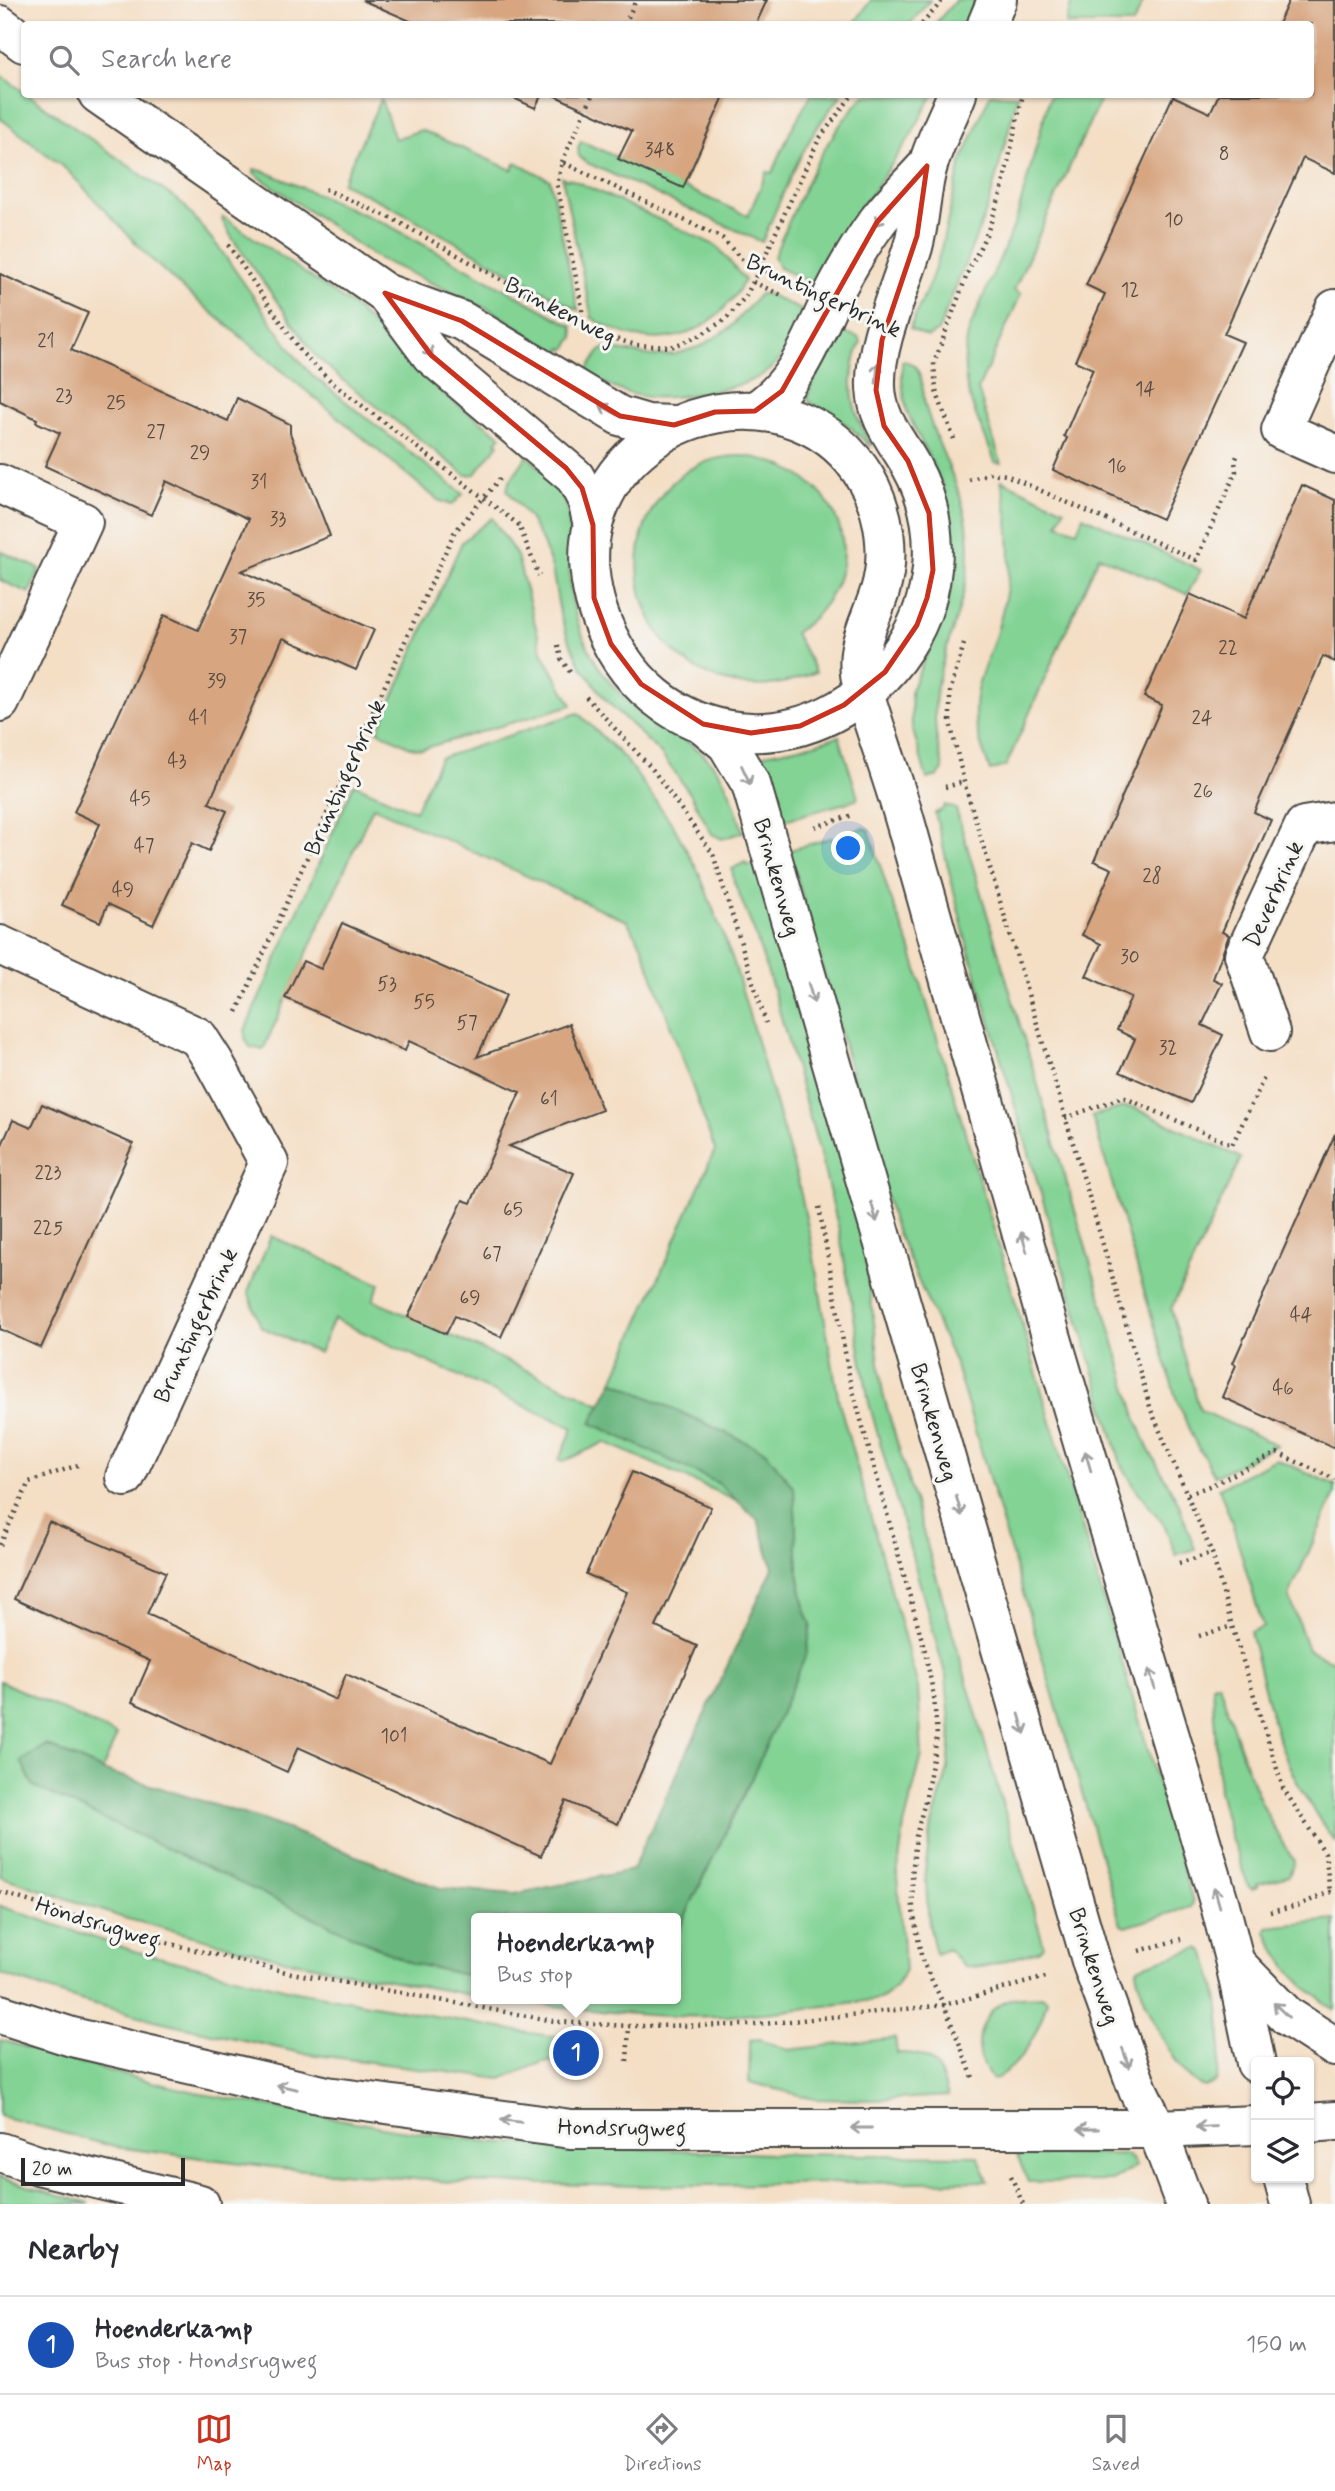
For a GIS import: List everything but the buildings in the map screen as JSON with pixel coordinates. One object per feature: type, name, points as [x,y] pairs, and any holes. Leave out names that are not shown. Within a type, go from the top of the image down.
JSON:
[{"type":"street","points":[[988,21],[997,0]]},
{"type":"street","points":[[0,25],[21,41]]},
{"type":"street","points":[[104,98],[385,293],[461,321],[620,416],[647,424],[674,425]]},
{"type":"street","points":[[955,98],[927,166],[917,236],[882,340],[876,370],[879,410],[892,438],[908,461],[923,495],[929,513],[933,542],[933,570],[927,598],[917,625],[903,650],[885,672],[864,690],[845,705],[823,717],[776,732],[751,733],[703,724],[660,700],[641,684],[611,644],[594,598],[589,550],[593,525],[605,494],[623,466],[639,450],[674,425],[715,412],[755,411],[778,415],[820,432],[854,462],[877,502],[883,524],[885,569],[880,591],[861,638],[859,664],[864,690],[899,800],[1041,1304],[1235,1963],[1255,2057]]},
{"type":"street","points":[[755,411],[782,391],[802,363],[830,300],[877,222],[927,166]]},
{"type":"street","points":[[385,293],[431,355],[575,477],[587,499],[593,525]]},
{"type":"street","points":[[1335,309],[1281,430],[1335,454]]},
{"type":"street","points":[[0,484],[83,522],[0,702]]},
{"type":"street","name":"Brinkenweg","points":[[703,724],[727,744],[751,784],[1091,1964],[1138,2090],[1157,2129],[1185,2204]]},
{"type":"street","name":"Deverbrink","points":[[1270,1032],[1244,955],[1304,825],[1335,821]]},
{"type":"street","name":"Bruntingerbrink","points":[[0,946],[198,1037],[269,1163],[133,1460]]},
{"type":"street","points":[[1235,1963],[1287,2017],[1335,2047]]},
{"type":"street","name":"Hondsrugweg","points":[[0,2014],[72,2037],[327,2096],[571,2129],[1157,2129],[1251,2125]]},
{"type":"street","points":[[1314,2123],[1335,2121]]},
{"type":"street","points":[[0,2152],[38,2165],[200,2204]]},
{"type":"street","points":[[1284,2183],[1290,2204]]},
{"type":"path","points":[[626,21],[636,0]]},
{"type":"path","points":[[925,21],[943,0]]},
{"type":"path","points":[[583,326],[582,307],[557,185],[562,162],[591,98]]},
{"type":"path","name":"Brinkenweg","points":[[318,186],[391,218],[583,326],[619,341],[671,347],[699,336],[726,319],[746,296],[819,139],[850,98]]},
{"type":"path","points":[[956,443],[936,391],[934,363],[1001,194],[1022,98]]},
{"type":"path","name":"Bruntingerbrink","points":[[562,162],[722,238],[743,261],[830,300]]},
{"type":"path","points":[[220,234],[302,353],[335,385],[519,524],[533,556],[542,588]]},
{"type":"path","name":"Bruntingerbrink","points":[[888,326],[939,348]]},
{"type":"path","points":[[969,480],[991,473],[1006,475],[1196,561],[1236,472],[1235,461],[1249,424],[1287,416]]},
{"type":"path","points":[[964,468],[972,489]]},
{"type":"path","name":"Bruntingerbrink","points":[[214,1062],[454,533],[483,498]]},
{"type":"path","points":[[968,632],[950,692],[950,722],[964,782],[1151,1410],[1164,1446],[1188,1494],[1212,1553],[1283,1788],[1325,1853],[1332,1893]]},
{"type":"path","points":[[555,635],[561,659],[576,682]]},
{"type":"path","points":[[584,693],[591,705],[653,770],[713,855],[768,1029]]},
{"type":"path","points":[[713,855],[964,782]]},
{"type":"path","points":[[1065,1118],[1123,1097],[1232,1145],[1273,1057],[1270,1032]]},
{"type":"path","name":"Hondsrugweg","points":[[0,1892],[134,1935],[286,1972],[560,2022],[629,2026],[754,2025],[944,2005],[922,1960],[913,1911],[912,1875],[916,1836],[937,1737],[934,1697],[925,1651],[850,1380],[825,1229],[818,1204]]},
{"type":"path","points":[[1188,1494],[1212,1485],[1277,1452],[1335,1479]]},
{"type":"path","points":[[0,1545],[29,1482],[133,1460]]},
{"type":"path","points":[[1179,1563],[1212,1553]]},
{"type":"path","points":[[1199,1636],[1232,1626]]},
{"type":"path","points":[[627,2061],[629,2026]]},
{"type":"highlighted area","points":[[927,166],[917,236],[882,340],[876,390],[884,426],[908,461],[929,513],[933,570],[927,598],[917,625],[885,672],[844,705],[800,726],[751,733],[703,724],[641,684],[611,644],[594,598],[593,525],[582,488],[566,468],[431,355],[385,293],[462,321],[620,416],[674,425],[715,412],[755,411],[782,391],[877,222]]},
{"type":"green space","points":[[871,0],[930,0],[912,21],[856,21]]},
{"type":"green space","points":[[956,0],[976,0],[966,21],[938,21]]},
{"type":"green space","points":[[1072,0],[1144,0],[1134,21],[1067,21]]},
{"type":"green space","points":[[0,75],[21,90],[21,98],[32,98],[183,204],[220,249],[296,357],[312,375],[463,494],[452,505],[438,500],[181,287],[67,170],[0,118]]},
{"type":"green space","points":[[809,98],[840,98],[806,146],[762,242],[585,162],[579,156],[578,148],[581,141],[748,216],[767,172],[772,173],[791,130]]},
{"type":"green space","points":[[862,98],[931,98],[910,137],[845,233],[820,283],[815,281],[814,284],[779,268],[774,256],[823,151],[849,112]]},
{"type":"green space","points":[[988,98],[1017,98],[988,207],[938,331],[928,337],[910,329],[940,253],[961,163]]},
{"type":"green space","points":[[1049,98],[1101,98],[1014,290],[1021,294],[978,389],[1001,463],[995,462],[970,399],[966,384],[965,350],[969,330],[1016,221]]},
{"type":"green space","points":[[381,99],[395,139],[421,130],[512,170],[516,162],[550,180],[578,310],[394,208],[342,183]]},
{"type":"green space","points":[[254,169],[388,225],[572,326],[574,337],[565,350],[562,348],[559,354],[556,353],[494,312],[377,258],[258,176]]},
{"type":"green space","points":[[562,177],[717,246],[745,280],[731,301],[714,317],[697,329],[678,336],[658,339],[637,336],[615,330],[592,318]]},
{"type":"green space","points":[[223,217],[353,306],[446,396],[501,436],[496,442],[499,444],[475,474],[466,475],[340,378],[316,356],[232,238],[222,220]]},
{"type":"green space","points":[[760,294],[768,294],[807,313],[780,358],[768,371],[755,379],[713,391],[662,398],[632,394],[602,382],[586,372],[599,352],[605,348],[653,356],[676,354],[701,346],[730,328]]},
{"type":"green space","points":[[837,330],[858,337],[861,342],[853,368],[852,395],[870,446],[849,426],[809,402],[807,397]]},
{"type":"green space","points":[[902,361],[915,366],[921,378],[926,408],[959,494],[968,531],[965,586],[936,694],[935,726],[943,770],[938,776],[927,779],[912,727],[911,690],[944,615],[951,584],[953,537],[944,489],[907,412]]},
{"type":"green space","points":[[527,456],[553,481],[564,500],[570,530],[572,599],[580,628],[592,655],[612,685],[629,702],[647,717],[692,745],[717,769],[727,786],[743,832],[722,839],[712,834],[691,795],[661,754],[605,699],[582,667],[560,614],[552,568],[543,543],[529,518],[507,490],[509,482]]},
{"type":"green space","points":[[733,456],[745,456],[779,465],[807,481],[827,502],[839,527],[843,554],[837,582],[821,609],[795,633],[816,672],[786,682],[754,686],[733,683],[703,672],[677,655],[658,632],[645,605],[639,577],[640,547],[648,518],[665,491],[682,475],[701,464]]},
{"type":"green space","points":[[1001,480],[1064,509],[1058,524],[1077,531],[1083,516],[1201,570],[1187,594],[1099,556],[1006,766],[990,771],[978,733],[975,709],[979,681],[1001,617],[1008,578],[1010,540]]},
{"type":"green space","points":[[492,518],[517,556],[543,654],[572,705],[422,749],[410,747],[378,731],[462,542]]},
{"type":"green space","points":[[0,551],[40,569],[29,593],[0,580]]},
{"type":"green space","points":[[578,713],[626,760],[673,825],[699,873],[734,963],[798,1181],[839,1402],[918,1687],[922,1755],[904,1826],[897,1876],[905,1970],[896,1986],[882,1998],[725,2016],[668,2016],[542,2004],[681,2004],[681,1925],[755,1771],[811,1624],[798,1573],[794,1488],[765,1451],[613,1381],[715,1150],[642,946],[627,921],[373,807],[263,1050],[250,1047],[245,1038],[245,1030],[354,784],[415,811],[440,758]]},
{"type":"green space","points":[[839,736],[858,797],[856,800],[781,819],[763,757],[765,754]]},
{"type":"green space","points":[[945,805],[956,809],[1137,1420],[1148,1448],[1178,1502],[1195,1549],[1176,1555],[1165,1526],[1136,1489],[1121,1464],[965,937],[935,813]]},
{"type":"green space","points":[[864,828],[869,830],[889,894],[910,946],[1193,1902],[1191,1907],[1126,1927],[1121,1925],[956,1366],[894,1225],[790,853],[793,849]]},
{"type":"green space","points":[[745,862],[747,866],[754,863],[860,1212],[883,1394],[1044,1946],[1038,1951],[983,1967],[964,1966],[948,1949],[936,1954],[929,1925],[925,1870],[932,1825],[948,1769],[951,1734],[946,1677],[869,1403],[839,1230],[819,1150],[773,989],[734,882],[732,869]]},
{"type":"green space","points":[[1124,1107],[1135,1108],[1241,1158],[1171,1309],[1200,1410],[1277,1445],[1215,1476],[1192,1436],[1176,1398],[1092,1116]]},
{"type":"green space","points":[[271,1236],[380,1284],[373,1300],[601,1404],[592,1422],[718,1483],[738,1501],[605,1442],[562,1462],[559,1460],[573,1428],[334,1319],[319,1353],[261,1327],[248,1292]]},
{"type":"green space","points":[[613,1381],[765,1451],[794,1488],[798,1573],[811,1624],[807,1653],[755,1771],[681,1925],[681,1913],[471,1913],[471,1976],[411,1963],[33,1786],[21,1761],[46,1745],[102,1770],[266,1821],[440,1888],[515,1894],[632,1870],[773,1568],[758,1520],[718,1483],[591,1423]]},
{"type":"green space","points":[[1276,1459],[1335,1485],[1335,1494],[1289,1595],[1308,1650],[1335,1662],[1335,1842],[1292,1772],[1279,1739],[1250,1632],[1263,1627],[1219,1488]]},
{"type":"green space","points":[[0,1681],[117,1735],[102,1770],[46,1745],[411,1963],[471,1976],[471,1995],[293,1962],[124,1918],[0,1876]]},
{"type":"green space","points":[[1219,1683],[1259,1797],[1294,1861],[1289,1876],[1257,1884],[1257,1887],[1252,1889],[1248,1886],[1230,1835],[1219,1790],[1212,1685]]},
{"type":"green space","points":[[0,1906],[134,1951],[291,1990],[574,2039],[572,2061],[543,2062],[501,2079],[301,2053],[150,2019],[0,1974]]},
{"type":"green space","points":[[1335,1920],[1335,2010],[1294,1976],[1266,1932],[1267,1927]]},
{"type":"green space","points":[[1199,1948],[1204,1951],[1210,1967],[1218,1999],[1221,2032],[1216,2082],[1204,2087],[1183,2070],[1172,2054],[1145,2000],[1136,1971],[1138,1967]]},
{"type":"green space","points":[[1042,1996],[1047,2000],[1028,2046],[1013,2065],[994,2080],[991,2079],[982,2061],[979,2045],[986,2019],[1005,2001],[1017,1997]]},
{"type":"green space","points":[[895,2038],[897,2053],[919,2055],[932,2062],[941,2076],[948,2096],[876,2100],[814,2099],[749,2082],[750,2040],[760,2039],[788,2050]]},
{"type":"green space","points":[[0,2040],[139,2079],[208,2095],[393,2129],[490,2142],[770,2154],[978,2156],[988,2181],[635,2186],[452,2182],[280,2168],[115,2147],[0,2116]]},
{"type":"green space","points":[[1124,2154],[1132,2159],[1136,2166],[1112,2181],[1028,2182],[1017,2155]]},
{"type":"green space","points":[[0,2178],[90,2204],[0,2203]]},
{"type":"place","name":"Hoenderkamp","points":[[576,2053]]}]
